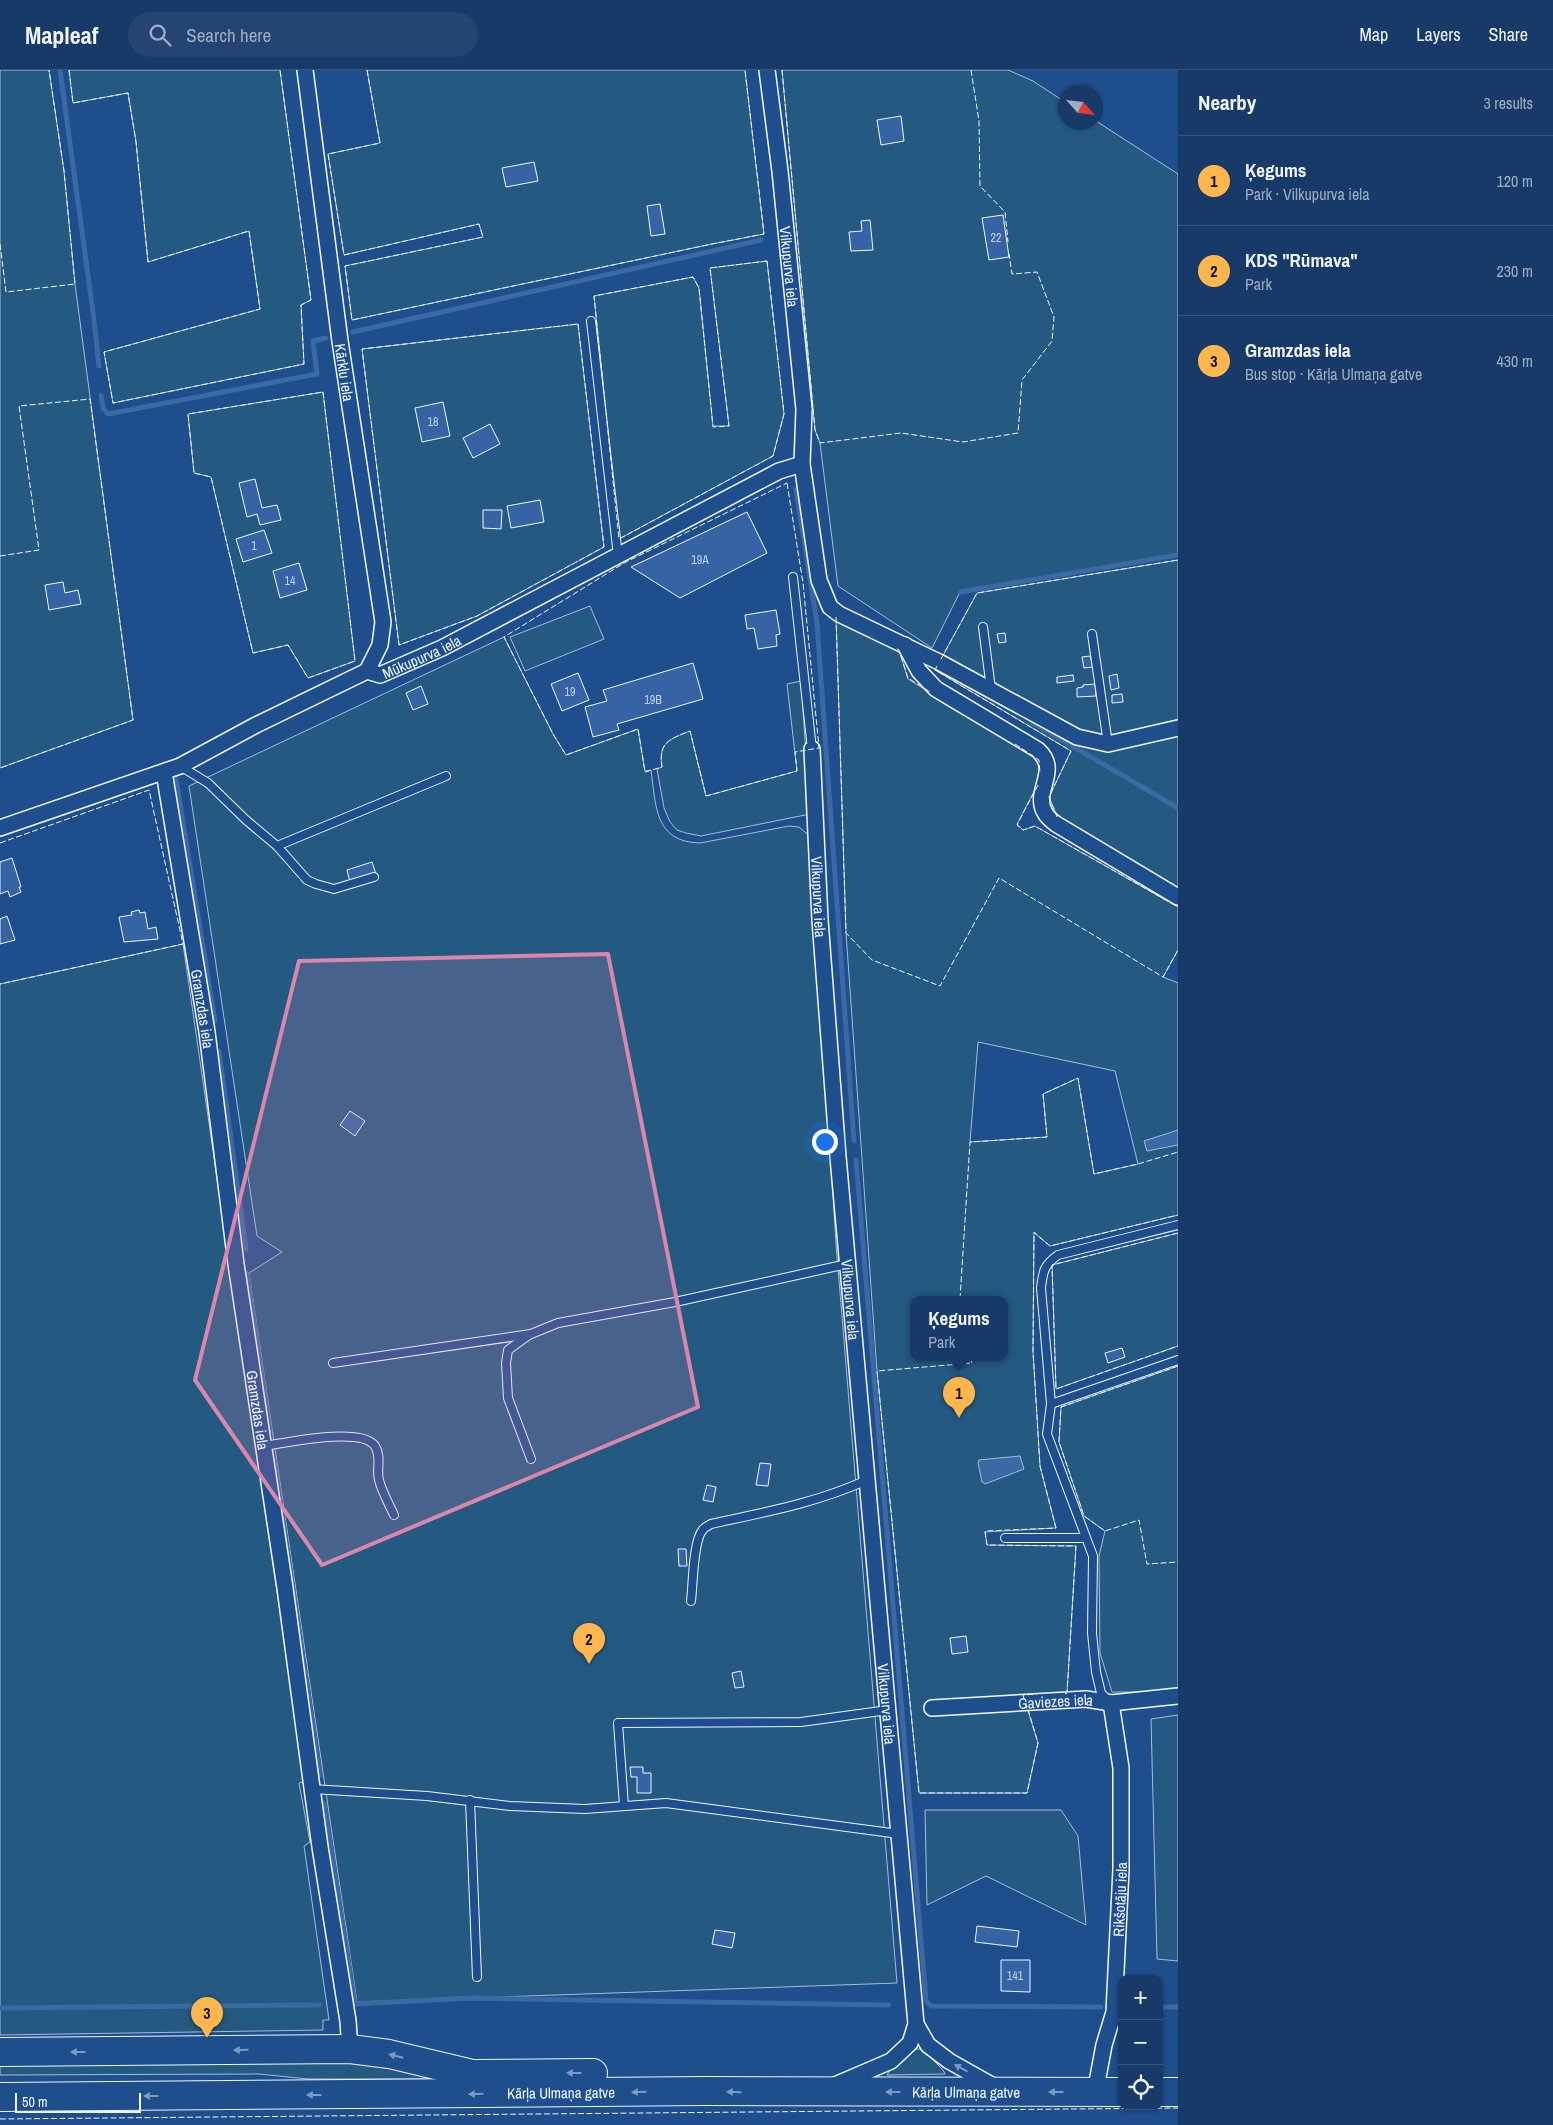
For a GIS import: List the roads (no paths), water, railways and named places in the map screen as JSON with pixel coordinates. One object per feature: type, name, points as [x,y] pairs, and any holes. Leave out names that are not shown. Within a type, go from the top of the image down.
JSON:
[{"type":"highway","points":[[0,2052],[350,2049],[389,2054],[473,2074],[662,2073],[688,2079],[705,2091]]},
{"type":"highway","name":"Kārļa Ulmaņa gatve","points":[[0,2096],[705,2091],[818,2093],[1109,2092]]},
{"type":"highway","points":[[1163,2092],[1178,2092]]},
{"type":"street","name":"Kārklu iela","points":[[305,70],[340,341],[382,622],[380,645],[366,671]]},
{"type":"street","name":"Vilkupurva iela","points":[[768,70],[804,409],[802,464],[819,580],[830,607],[839,614],[991,689],[1076,737],[1108,744]]},
{"type":"street","name":"Mūkupurva iela","points":[[0,828],[180,766],[256,724],[366,671],[380,675],[442,648],[779,471],[802,464]]},
{"type":"street","points":[[904,645],[919,671],[936,689],[1045,756],[1048,766],[1041,800],[1044,812],[1056,824],[1178,897]]},
{"type":"street","points":[[1108,744],[1178,728]]},
{"type":"street","name":"Vilkupurva iela","points":[[812,749],[820,920],[847,1264],[916,2024]]},
{"type":"street","name":"Gramzdas iela","points":[[164,772],[206,1032],[236,1264],[264,1446],[312,1789],[348,2021],[350,2049]]},
{"type":"street","name":"Gaviezes iela","points":[[932,1708],[1086,1699],[1111,1703],[1178,1696]]},
{"type":"street","name":"Rikšotāju iela","points":[[1109,2092],[1104,2045],[1114,2012],[1121,1869],[1121,1768],[1111,1703]]},
{"type":"street","points":[[916,2024],[928,2044],[948,2061],[1004,2092]]},
{"type":"street","points":[[818,2093],[891,2061],[910,2043],[916,2024]]},
{"type":"lane","points":[[591,321],[618,556]]},
{"type":"lane","name":"Vilkupurva iela","points":[[794,577],[812,749]]},
{"type":"lane","points":[[983,627],[991,689]]},
{"type":"lane","points":[[1092,634],[1108,744]]},
{"type":"lane","points":[[180,766],[208,782],[246,820],[277,846],[299,873],[316,884],[334,889],[374,877]]},
{"type":"lane","points":[[277,846],[446,776]]},
{"type":"lane","points":[[1111,1703],[1101,1693],[1096,1672],[1092,1633],[1093,1556],[1047,1434],[1051,1404],[1041,1288],[1047,1262],[1058,1255],[1178,1225]]},
{"type":"lane","points":[[531,1459],[508,1398],[506,1363],[508,1350],[531,1334],[558,1323],[675,1302],[847,1264]]},
{"type":"lane","points":[[333,1363],[531,1334]]},
{"type":"lane","points":[[1051,1404],[1178,1360]]},
{"type":"lane","points":[[264,1446],[309,1439],[358,1436],[368,1440],[375,1446],[379,1456],[378,1479],[394,1515]]},
{"type":"lane","points":[[691,1602],[696,1549],[699,1535],[703,1528],[711,1524],[785,1508],[835,1494],[867,1480]]},
{"type":"lane","points":[[1006,1538],[1086,1538]]},
{"type":"lane","points":[[624,1806],[618,1723],[801,1722],[888,1710]]},
{"type":"lane","points":[[312,1789],[349,1790],[470,1800],[510,1806],[585,1809],[666,1803],[899,1834]]},
{"type":"lane","points":[[470,1800],[477,1977]]},
{"type":"waterway","points":[[60,70],[99,366]]},
{"type":"waterway","points":[[353,332],[761,240]]},
{"type":"waterway","points":[[101,395],[103,408],[108,414],[317,374],[313,341],[326,338]]},
{"type":"waterway","points":[[796,489],[817,623],[854,1141]]},
{"type":"waterway","points":[[960,592],[1178,555]]},
{"type":"waterway","points":[[1033,723],[1178,808]]},
{"type":"waterway","points":[[176,779],[215,1021]]},
{"type":"waterway","points":[[219,1051],[246,1249]]},
{"type":"waterway","points":[[856,1160],[926,2001],[931,2006],[1101,2007]]},
{"type":"waterway","points":[[247,1273],[270,1431]]},
{"type":"waterway","points":[[274,1459],[320,1775]]},
{"type":"waterway","points":[[324,1803],[355,2004],[470,1998],[889,2005]]},
{"type":"waterway","points":[[0,2008],[319,2005]]},
{"type":"waterway","points":[[1163,2007],[1178,2007]]},
{"type":"place","name":"Ķegums","points":[[959,1418]]},
{"type":"place","name":"KDS \"Rūmava\"","points":[[589,1664]]},
{"type":"place","name":"Gramzdas iela","points":[[207,2038]]}]
